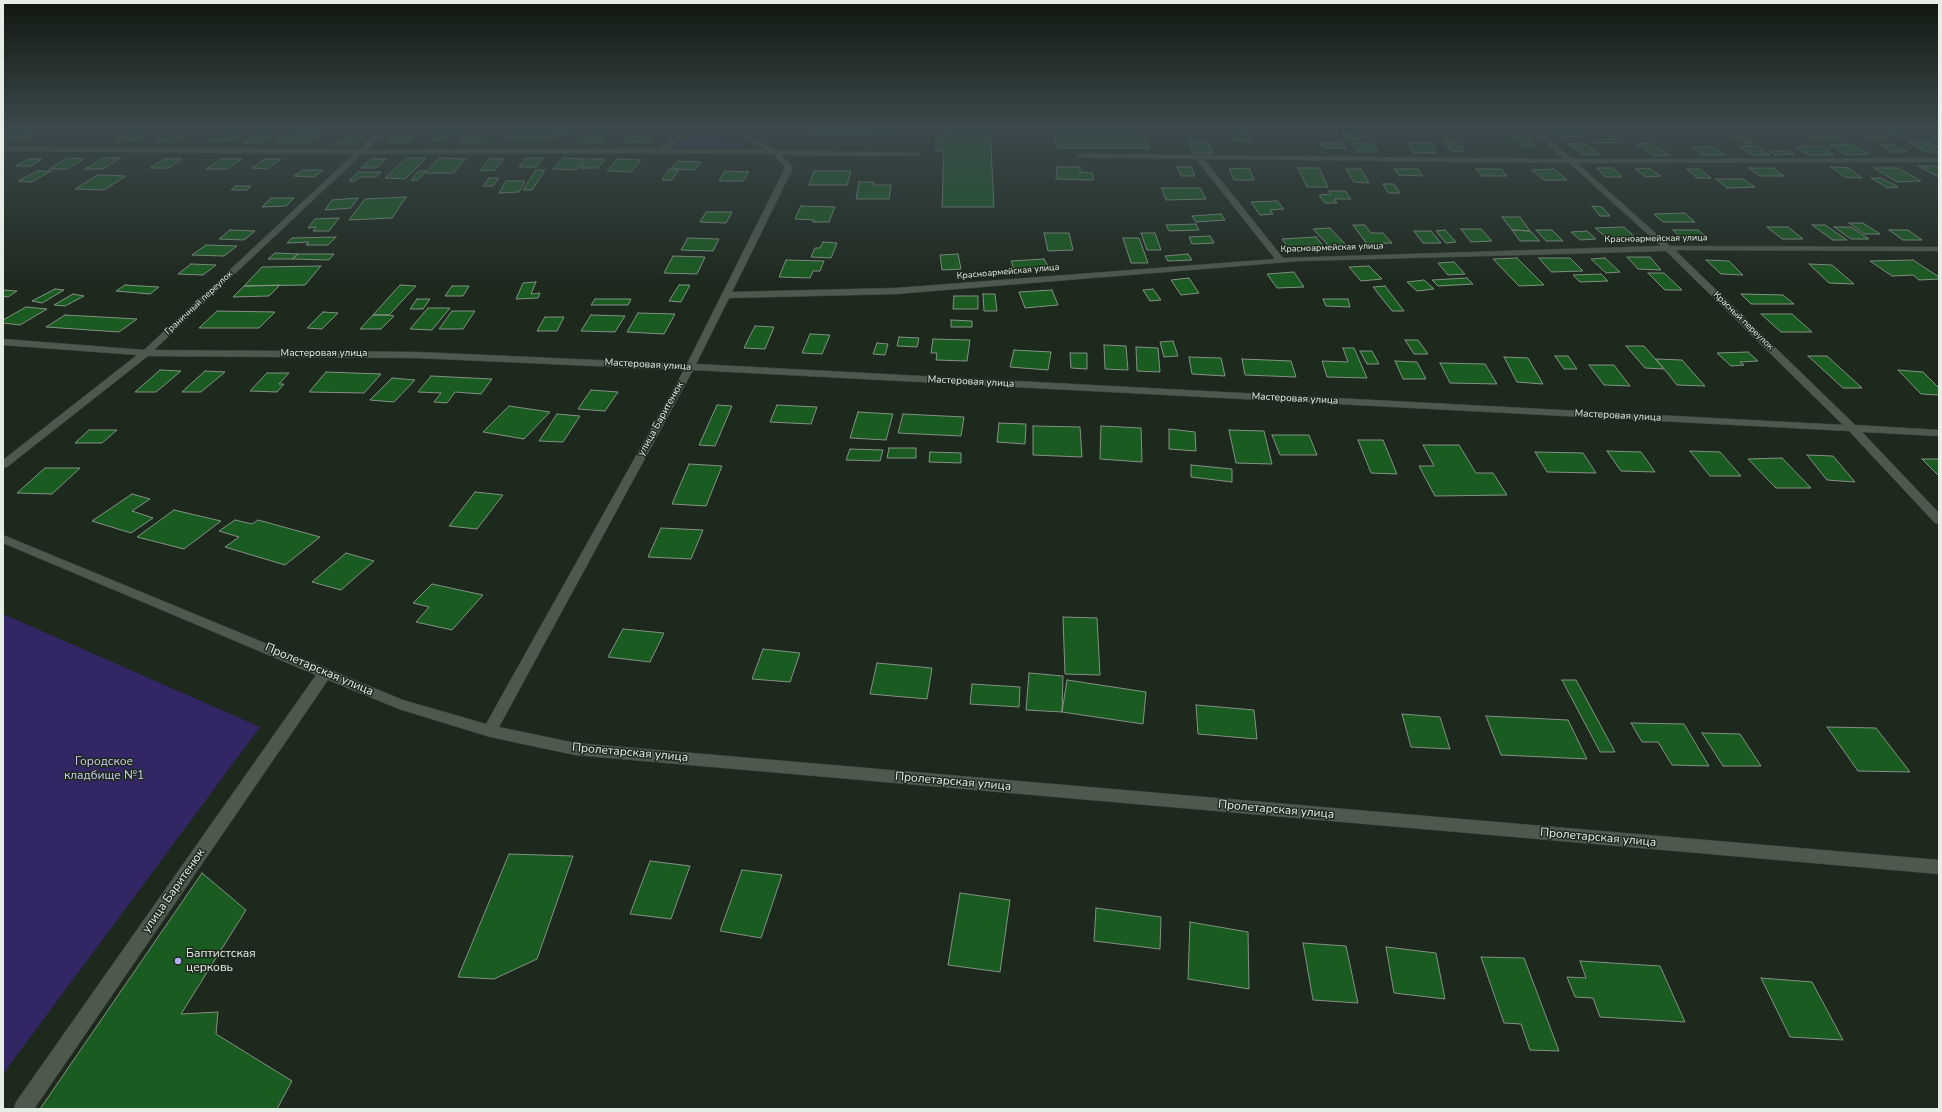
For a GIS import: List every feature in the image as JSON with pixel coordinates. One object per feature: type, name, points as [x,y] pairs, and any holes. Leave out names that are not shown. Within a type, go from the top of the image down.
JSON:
[{"type":"street","name":"Граничный переулок","points":[[3,465],[146,353],[329,181]]},
{"type":"street","name":"улица Баритенюк","points":[[490,731],[690,367],[783,181]]},
{"type":"street","points":[[1217,181],[1280,260]]},
{"type":"street","name":"Красный переулок","points":[[1592,181],[1668,248],[1852,428],[1939,520]]},
{"type":"street","name":"Красноармейская улица","points":[[726,295],[896,291],[1280,260],[1668,248],[1939,249]]},
{"type":"street","name":"Мастеровая улица","points":[[3,342],[146,353],[417,355],[690,367],[1939,433]]},
{"type":"street","name":"Пролетарская улица","points":[[3,539],[399,704],[490,731],[575,749],[1939,867]]},
{"type":"street","name":"улица Баритенюк","points":[[23,1109],[325,673]]},
{"type":"green space","name":"Городское кладбище №1","points":[[3,614],[260,727],[3,1074]]},
{"type":"building","points":[[88,181],[118,181],[104,190],[75,189]]},
{"type":"building","points":[[487,181],[497,181],[493,186],[483,186]]},
{"type":"building","points":[[506,181],[525,181],[519,192],[499,193]]},
{"type":"building","points":[[529,181],[538,181],[532,190],[523,190]]},
{"type":"building","points":[[810,181],[848,181],[847,185],[809,185]]},
{"type":"building","points":[[943,181],[993,181],[994,207],[942,207]]},
{"type":"building","points":[[1304,181],[1325,181],[1328,187],[1307,187]]},
{"type":"building","points":[[1353,181],[1368,181],[1369,183]]},
{"type":"building","points":[[1718,181],[1746,181],[1755,187],[1727,188]]},
{"type":"building","points":[[1876,181],[1886,181],[1898,187],[1888,188]]},
{"type":"building","points":[[1895,181],[1921,181],[1897,182]]},
{"type":"building","points":[[859,182],[874,182],[873,185],[891,185],[889,199],[856,199]]},
{"type":"building","points":[[1383,184],[1394,184],[1400,193],[1388,193]]},
{"type":"building","points":[[235,186],[251,186],[247,190],[231,190]]},
{"type":"building","points":[[1162,188],[1200,188],[1206,199],[1166,200]]},
{"type":"building","points":[[1329,191],[1345,191],[1351,199],[1334,199],[1337,203],[1325,203],[1319,195],[1331,194]]},
{"type":"building","points":[[406,197],[392,218],[349,220],[365,199]]},
{"type":"building","points":[[271,198],[294,198],[286,206],[262,207]]},
{"type":"building","points":[[358,198],[351,208],[325,210],[332,200]]},
{"type":"building","points":[[1277,201],[1284,209],[1270,210],[1273,214],[1260,215],[1251,202]]},
{"type":"building","points":[[801,206],[835,207],[829,222],[813,222],[814,220],[795,219]]},
{"type":"building","points":[[1592,206],[1602,207],[1610,216],[1600,216]]},
{"type":"building","points":[[706,212],[732,212],[726,223],[700,222]]},
{"type":"building","points":[[1685,213],[1695,222],[1663,222],[1654,214]]},
{"type":"building","points":[[1221,214],[1225,220],[1196,222],[1192,216]]},
{"type":"building","points":[[1502,217],[1520,217],[1530,231],[1512,230]]},
{"type":"building","points":[[339,218],[329,231],[313,231],[316,227],[308,228],[315,219]]},
{"type":"building","points":[[1849,223],[1863,223],[1880,234],[1865,234]]},
{"type":"building","points":[[1196,224],[1199,230],[1169,231],[1166,225]]},
{"type":"building","points":[[1353,225],[1365,225],[1371,233],[1383,233],[1392,243],[1367,244]]},
{"type":"building","points":[[1812,225],[1825,225],[1847,240],[1833,240]]},
{"type":"building","points":[[1624,227],[1636,238],[1607,238],[1595,228]]},
{"type":"building","points":[[1767,227],[1788,227],[1803,239],[1782,239]]},
{"type":"building","points":[[1834,227],[1851,227],[1869,239],[1851,239]]},
{"type":"building","points":[[1330,228],[1346,245],[1329,246],[1313,229]]},
{"type":"building","points":[[1461,229],[1481,229],[1492,241],[1471,242]]},
{"type":"building","points":[[230,230],[255,231],[244,240],[219,239]]},
{"type":"building","points":[[1445,230],[1456,242],[1446,243],[1436,231]]},
{"type":"building","points":[[1512,230],[1530,231],[1540,241],[1520,241]]},
{"type":"building","points":[[1536,230],[1552,230],[1563,241],[1546,241]]},
{"type":"building","points":[[1673,230],[1698,230],[1707,238],[1682,238]]},
{"type":"building","points":[[1889,230],[1908,230],[1922,240],[1903,240]]},
{"type":"building","points":[[1414,231],[1431,231],[1441,243],[1423,243]]},
{"type":"building","points":[[1587,231],[1596,239],[1580,240],[1571,232]]},
{"type":"building","points":[[1044,233],[1069,233],[1073,250],[1048,251]]},
{"type":"building","points":[[1141,233],[1155,233],[1161,250],[1147,250]]},
{"type":"building","points":[[1210,236],[1214,243],[1192,244],[1189,237]]},
{"type":"building","points":[[336,237],[328,245],[306,245],[309,242],[287,243],[292,238]]},
{"type":"building","points":[[1316,237],[1324,247],[1289,249],[1282,239]]},
{"type":"building","points":[[688,238],[719,239],[713,251],[681,250]]},
{"type":"building","points":[[1123,238],[1139,238],[1148,263],[1131,263]]},
{"type":"building","points":[[823,242],[837,243],[831,258],[811,257],[815,248],[820,248]]},
{"type":"building","points":[[206,245],[237,246],[224,256],[192,255]]},
{"type":"building","points":[[275,253],[298,254],[292,259],[268,259]]},
{"type":"building","points":[[298,254],[334,254],[329,260],[292,259]]},
{"type":"building","points":[[958,254],[961,269],[942,270],[940,255]]},
{"type":"building","points":[[1188,254],[1192,260],[1168,261],[1165,256]]},
{"type":"building","points":[[673,256],[705,257],[697,274],[664,273]]},
{"type":"building","points":[[1627,257],[1650,257],[1661,270],[1638,269]]},
{"type":"building","points":[[1517,258],[1544,285],[1519,286],[1493,259]]},
{"type":"building","points":[[1539,258],[1570,258],[1583,271],[1551,272]]},
{"type":"building","points":[[1605,258],[1620,272],[1606,273],[1591,259]]},
{"type":"building","points":[[1044,259],[1048,266],[1014,269],[1011,261]]},
{"type":"building","points":[[786,260],[824,261],[820,271],[813,271],[810,278],[779,277]]},
{"type":"building","points":[[1706,260],[1729,261],[1743,275],[1721,274]]},
{"type":"building","points":[[1913,260],[1939,277],[1939,279],[1919,280],[1913,275],[1892,276],[1870,261]]},
{"type":"building","points":[[1454,262],[1465,274],[1448,275],[1438,263]]},
{"type":"building","points":[[191,264],[216,265],[203,275],[178,274]]},
{"type":"building","points":[[1809,264],[1832,265],[1854,284],[1829,283]]},
{"type":"building","points":[[321,266],[305,285],[244,286],[262,267]]},
{"type":"building","points":[[1369,266],[1382,279],[1361,281],[1349,267]]},
{"type":"building","points":[[1294,272],[1304,287],[1277,288],[1267,274]]},
{"type":"building","points":[[1648,273],[1664,273],[1682,290],[1665,290]]},
{"type":"building","points":[[1601,274],[1608,281],[1580,282],[1573,275]]},
{"type":"building","points":[[1189,278],[1199,293],[1181,295],[1171,280]]},
{"type":"building","points":[[1467,278],[1473,284],[1438,286],[1432,280]]},
{"type":"building","points":[[1424,280],[1434,289],[1417,291],[1407,282]]},
{"type":"building","points":[[536,282],[531,294],[540,293],[538,298],[516,299],[523,283]]},
{"type":"building","points":[[125,285],[159,287],[150,294],[116,291]]},
{"type":"building","points":[[280,285],[269,296],[233,297],[244,286]]},
{"type":"building","points":[[400,285],[416,286],[389,315],[373,315]]},
{"type":"building","points":[[679,285],[690,285],[681,302],[669,301]]},
{"type":"building","points":[[452,286],[469,286],[463,296],[445,296]]},
{"type":"building","points":[[1385,286],[1404,311],[1392,311],[1373,287]]},
{"type":"building","points":[[55,289],[64,290],[42,303],[32,301]]},
{"type":"building","points":[[1153,289],[1161,300],[1150,301],[1143,290]]},
{"type":"building","points":[[3,290],[17,291],[8,297],[3,296]]},
{"type":"building","points":[[1052,290],[1058,305],[1025,308],[1019,292]]},
{"type":"building","points":[[73,294],[84,296],[65,306],[54,305]]},
{"type":"building","points":[[983,294],[995,294],[997,311],[984,311]]},
{"type":"building","points":[[1741,294],[1783,295],[1794,304],[1751,304]]},
{"type":"building","points":[[954,296],[978,296],[978,309],[953,309]]},
{"type":"building","points":[[417,299],[430,299],[423,309],[410,309]]},
{"type":"building","points":[[595,299],[631,299],[628,305],[591,305]]},
{"type":"building","points":[[1323,299],[1348,299],[1350,307],[1326,306]]},
{"type":"building","points":[[26,307],[47,309],[20,325],[3,323],[3,320]]},
{"type":"building","points":[[428,308],[450,308],[432,330],[410,329]]},
{"type":"building","points":[[217,311],[275,312],[259,328],[199,328]]},
{"type":"building","points":[[452,311],[475,311],[463,329],[439,329]]},
{"type":"building","points":[[323,312],[338,313],[322,329],[307,328]]},
{"type":"building","points":[[638,313],[675,314],[664,334],[627,332]]},
{"type":"building","points":[[1761,314],[1792,314],[1812,332],[1781,332]]},
{"type":"building","points":[[65,315],[137,319],[119,332],[46,327]]},
{"type":"building","points":[[373,315],[394,316],[381,329],[360,329]]},
{"type":"building","points":[[591,315],[625,316],[615,332],[581,331]]},
{"type":"building","points":[[545,317],[564,317],[557,331],[537,331]]},
{"type":"building","points":[[951,320],[972,321],[972,327],[951,327]]},
{"type":"building","points":[[755,326],[774,327],[765,349],[744,348]]},
{"type":"building","points":[[810,334],[830,335],[822,354],[802,353]]},
{"type":"building","points":[[899,337],[919,338],[917,347],[897,346]]},
{"type":"building","points":[[933,339],[970,340],[967,361],[936,360],[937,353],[931,353]]},
{"type":"building","points":[[1405,340],[1418,340],[1428,354],[1414,354]]},
{"type":"building","points":[[1173,341],[1178,356],[1164,357],[1160,342]]},
{"type":"building","points":[[877,343],[888,344],[885,355],[873,354]]},
{"type":"building","points":[[1104,345],[1126,346],[1128,370],[1105,369]]},
{"type":"building","points":[[1626,346],[1644,346],[1664,369],[1645,368]]},
{"type":"building","points":[[1136,347],[1158,348],[1160,372],[1137,371]]},
{"type":"building","points":[[1343,348],[1354,348],[1367,378],[1327,377],[1322,361],[1348,362]]},
{"type":"building","points":[[1014,350],[1051,352],[1048,370],[1010,367]]},
{"type":"building","points":[[1360,351],[1372,351],[1379,364],[1367,364]]},
{"type":"building","points":[[1748,352],[1758,361],[1740,362],[1744,365],[1731,366],[1717,353]]},
{"type":"building","points":[[1070,353],[1087,353],[1087,369],[1071,368]]},
{"type":"building","points":[[1555,356],[1568,356],[1577,369],[1564,369]]},
{"type":"building","points":[[1808,356],[1827,356],[1862,388],[1843,388]]},
{"type":"building","points":[[1189,357],[1221,358],[1225,376],[1192,374]]},
{"type":"building","points":[[1504,357],[1528,358],[1543,384],[1517,382]]},
{"type":"building","points":[[1242,359],[1291,361],[1296,377],[1245,375]]},
{"type":"building","points":[[1656,359],[1682,360],[1705,386],[1677,385]]},
{"type":"building","points":[[1395,361],[1417,362],[1426,379],[1403,379]]},
{"type":"building","points":[[1440,363],[1485,364],[1497,384],[1450,383]]},
{"type":"building","points":[[1589,365],[1614,365],[1630,386],[1604,385]]},
{"type":"building","points":[[160,370],[181,371],[156,392],[135,392]]},
{"type":"building","points":[[1898,370],[1923,372],[1939,388],[1939,395],[1921,394]]},
{"type":"building","points":[[205,371],[225,372],[201,392],[182,392]]},
{"type":"building","points":[[326,372],[381,374],[364,393],[309,392]]},
{"type":"building","points":[[267,373],[289,373],[279,384],[284,384],[277,392],[250,391]]},
{"type":"building","points":[[431,376],[492,379],[481,394],[455,392],[447,403],[434,402],[441,393],[418,392]]},
{"type":"building","points":[[392,378],[415,380],[394,402],[370,400]]},
{"type":"building","points":[[591,390],[618,392],[605,411],[578,409]]},
{"type":"building","points":[[717,405],[732,406],[715,446],[699,445]]},
{"type":"building","points":[[777,405],[817,407],[811,424],[770,422]]},
{"type":"building","points":[[509,406],[550,412],[524,439],[483,432]]},
{"type":"building","points":[[858,412],[893,414],[886,440],[850,438]]},
{"type":"building","points":[[557,414],[580,416],[563,442],[539,441]]},
{"type":"building","points":[[903,414],[964,417],[961,436],[898,433]]},
{"type":"building","points":[[999,423],[1026,424],[1025,444],[997,442]]},
{"type":"building","points":[[1033,426],[1080,427],[1082,457],[1033,455]]},
{"type":"building","points":[[1101,426],[1141,428],[1142,462],[1100,459]]},
{"type":"building","points":[[1169,429],[1195,432],[1196,451],[1169,449]]},
{"type":"building","points":[[89,430],[117,430],[102,443],[75,443]]},
{"type":"building","points":[[1229,430],[1264,431],[1272,464],[1236,463]]},
{"type":"building","points":[[1272,435],[1309,435],[1317,455],[1280,455]]},
{"type":"building","points":[[1358,440],[1383,440],[1397,474],[1371,473]]},
{"type":"building","points":[[1423,445],[1459,445],[1476,473],[1493,473],[1507,495],[1435,496],[1419,466],[1434,466]]},
{"type":"building","points":[[889,448],[916,448],[916,458],[887,458]]},
{"type":"building","points":[[850,449],[883,450],[880,461],[846,460]]},
{"type":"building","points":[[1607,451],[1641,452],[1655,472],[1621,471]]},
{"type":"building","points":[[1690,451],[1720,452],[1741,476],[1710,476]]},
{"type":"building","points":[[930,452],[961,453],[961,463],[929,462]]},
{"type":"building","points":[[1535,452],[1583,453],[1596,473],[1547,472]]},
{"type":"building","points":[[1807,455],[1833,456],[1855,482],[1827,480]]},
{"type":"building","points":[[1782,458],[1811,488],[1776,488],[1748,459]]},
{"type":"building","points":[[1922,459],[1939,459],[1939,476]]},
{"type":"building","points":[[689,464],[722,466],[706,506],[672,504]]},
{"type":"building","points":[[1191,465],[1232,469],[1232,482],[1191,477]]},
{"type":"building","points":[[45,468],[80,468],[52,494],[17,493]]},
{"type":"building","points":[[475,492],[503,495],[477,529],[449,526]]},
{"type":"building","points":[[132,494],[150,499],[132,511],[153,518],[131,533],[92,521]]},
{"type":"building","points":[[174,510],[221,521],[184,549],[137,537]]},
{"type":"building","points":[[235,520],[252,524],[258,520],[320,537],[285,565],[225,547],[239,537],[219,531]]},
{"type":"building","points":[[661,528],[703,530],[691,559],[648,557]]},
{"type":"building","points":[[346,553],[374,561],[341,590],[312,582]]},
{"type":"building","points":[[432,584],[483,595],[452,630],[416,622],[429,607],[413,603]]},
{"type":"building","points":[[1063,617],[1097,618],[1100,675],[1065,674]]},
{"type":"building","points":[[623,629],[664,633],[650,662],[608,657]]},
{"type":"building","points":[[763,649],[800,653],[790,682],[752,679]]},
{"type":"building","points":[[877,663],[932,668],[927,699],[870,694]]},
{"type":"building","points":[[1029,673],[1063,676],[1062,712],[1026,710]]},
{"type":"building","points":[[1067,680],[1146,692],[1143,724],[1062,712]]},
{"type":"building","points":[[1562,680],[1576,680],[1615,752],[1600,752]]},
{"type":"building","points":[[972,684],[1020,687],[1019,707],[970,704]]},
{"type":"building","points":[[1196,705],[1254,710],[1257,739],[1198,734]]},
{"type":"building","points":[[1402,714],[1440,717],[1450,749],[1411,747]]},
{"type":"building","points":[[1486,716],[1568,720],[1587,759],[1501,755]]},
{"type":"building","points":[[1631,723],[1684,724],[1709,766],[1672,765],[1658,742],[1642,742]]},
{"type":"building","points":[[1827,727],[1876,728],[1910,772],[1858,771]]},
{"type":"building","points":[[1702,733],[1740,734],[1761,766],[1723,766]]},
{"type":"building","points":[[509,854],[573,856],[537,959],[494,979],[458,977]]},
{"type":"building","points":[[650,861],[690,866],[671,919],[630,914]]},
{"type":"building","points":[[742,870],[782,875],[761,938],[720,931]]},
{"type":"building","name":"Баптистская церковь","points":[[202,873],[246,910],[181,1014],[218,1012],[216,1034],[292,1081],[277,1109],[40,1109]]},
{"type":"building","points":[[960,893],[1010,900],[1000,972],[948,965]]},
{"type":"building","points":[[1096,908],[1161,917],[1160,949],[1094,941]]},
{"type":"building","points":[[1190,922],[1248,932],[1249,989],[1188,979]]},
{"type":"building","points":[[1303,943],[1346,946],[1358,1003],[1313,1000]]},
{"type":"building","points":[[1386,947],[1436,953],[1445,999],[1394,993]]},
{"type":"building","points":[[1481,957],[1524,958],[1559,1051],[1530,1050],[1521,1024],[1504,1023]]},
{"type":"building","points":[[1580,961],[1660,966],[1685,1022],[1600,1017],[1593,998],[1575,997],[1567,977],[1586,978]]},
{"type":"building","points":[[1761,978],[1812,982],[1843,1040],[1790,1037]]},
{"type":"place","name":"Баптистская церковь","points":[[178,961]]}]
